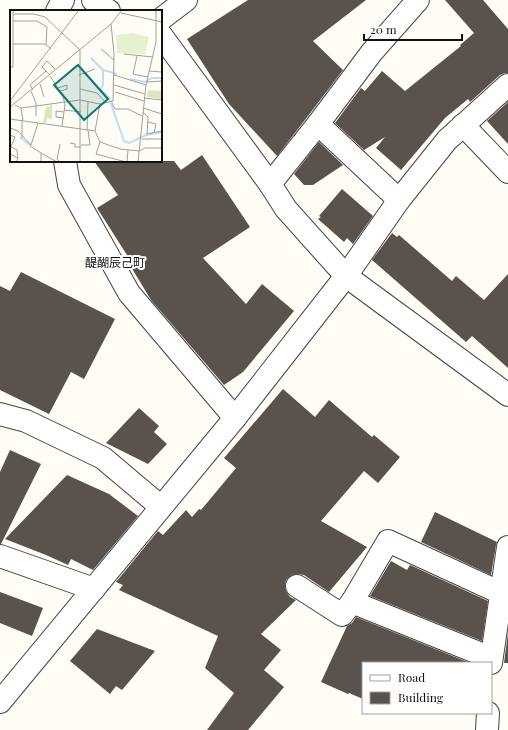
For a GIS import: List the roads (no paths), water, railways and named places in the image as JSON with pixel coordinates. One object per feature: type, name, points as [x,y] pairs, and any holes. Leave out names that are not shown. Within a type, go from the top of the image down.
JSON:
[{"type":"street","points":[[57,10],[63,0]]},
{"type":"street","points":[[92,0],[107,10]]},
{"type":"street","points":[[162,18],[186,0]]},
{"type":"street","points":[[270,184],[318,124],[372,52],[418,0]]},
{"type":"street","points":[[162,36],[270,184],[286,209],[346,276],[508,395]]},
{"type":"street","points":[[0,702],[235,418],[346,276],[399,200],[447,140],[508,85]]},
{"type":"street","points":[[318,124],[399,200]]},
{"type":"street","points":[[463,125],[508,172]]},
{"type":"street","points":[[65,162],[69,185],[129,293],[235,418]]},
{"type":"street","points":[[0,414],[26,421],[103,458],[161,507]]},
{"type":"street","points":[[298,586],[342,615],[352,602],[388,541],[501,593]]},
{"type":"street","points":[[352,602],[491,660],[508,547]]},
{"type":"street","points":[[0,556],[94,589]]},
{"type":"street","points":[[487,730],[488,714]]},
{"type":"district","name":"醍醐辰己町","points":[[115,263]]}]
